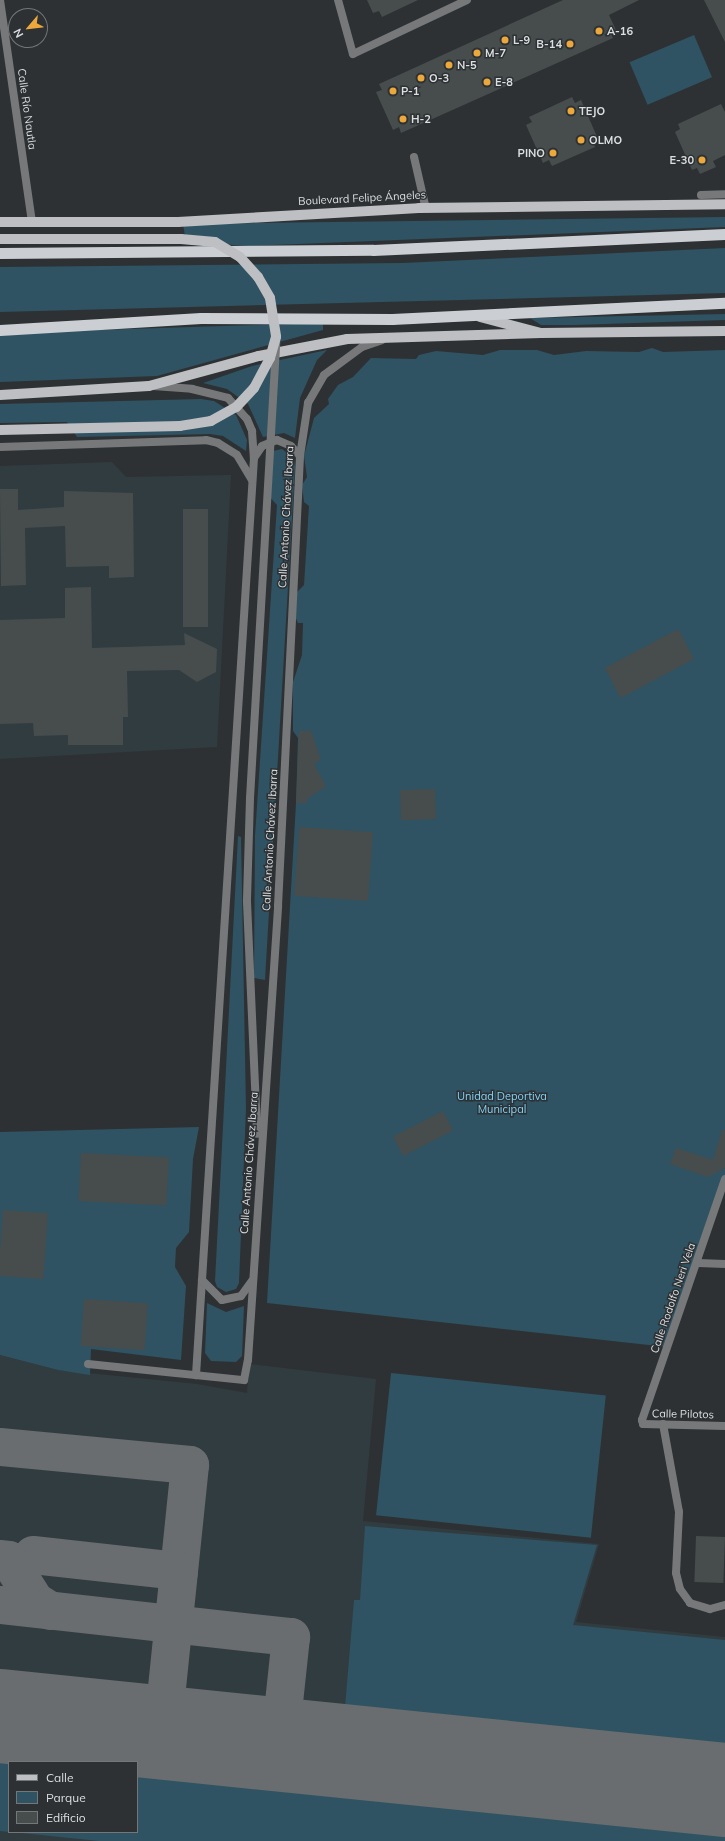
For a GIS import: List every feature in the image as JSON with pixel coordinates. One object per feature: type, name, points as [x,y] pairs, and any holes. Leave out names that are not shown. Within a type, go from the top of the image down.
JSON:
[{"type":"highway","points":[[0,253],[373,250],[725,234]]},
{"type":"highway","points":[[0,330],[200,318],[392,320],[725,303]]},
{"type":"main road","name":"Boulevard Felipe Ángeles","points":[[0,222],[178,222],[419,208],[725,204]]},
{"type":"main road","points":[[0,239],[181,238],[215,242],[240,257],[258,276],[270,298],[276,337],[270,358],[254,388],[236,407],[211,421],[180,426],[0,430]]},
{"type":"main road","points":[[476,316],[540,333]]},
{"type":"main road","points":[[0,395],[148,386],[324,342],[540,333],[725,331]]},
{"type":"street","name":"Calle Río Nautla","points":[[0,0],[32,222]]},
{"type":"street","points":[[338,0],[353,54],[468,0]]},
{"type":"street","points":[[414,157],[425,205],[419,208]]},
{"type":"street","points":[[701,195],[725,194]]},
{"type":"street","points":[[259,1173],[247,902],[250,798],[276,383],[276,337]]},
{"type":"street","name":"Calle Antonio Chávez Ibarra","points":[[196,1374],[244,1380],[248,1360],[259,1173],[278,906],[300,456],[308,403],[324,375],[362,346],[383,339]]},
{"type":"street","points":[[88,1364],[196,1374],[254,485],[252,431],[247,419],[228,398],[192,388],[148,386]]},
{"type":"street","points":[[0,447],[206,440],[218,443],[237,454],[254,485]]},
{"type":"street","points":[[254,458],[262,446],[277,440],[291,446],[300,456]]},
{"type":"street","name":"Calle Rodolfo Neri Vela","points":[[642,1422],[698,1263],[725,1180]]},
{"type":"street","points":[[698,1263],[725,1264]]},
{"type":"street","points":[[202,1280],[222,1300],[241,1296],[252,1281]]},
{"type":"street","name":"Calle Pilotos","points":[[642,1422],[725,1426]]},
{"type":"street","points":[[663,1424],[679,1512],[676,1572],[680,1589],[690,1603],[710,1609],[725,1605]]},
{"type":"shaded area","points":[[112,462],[126,477],[231,475],[217,747],[0,759],[0,466]]},
{"type":"shaded area","points":[[0,1355],[58,1370],[197,1384],[247,1393],[249,1364],[376,1379],[363,1521],[599,1544],[576,1622],[725,1637],[725,1841],[0,1841]]},
{"type":"green space","points":[[694,35],[712,77],[648,105],[630,62]]},
{"type":"green space","points":[[725,217],[725,227],[249,246],[186,242],[183,224]]},
{"type":"green space","points":[[725,248],[725,293],[0,312],[0,267],[403,263]]},
{"type":"green space","points":[[725,314],[725,320],[575,325],[541,325],[530,318]]},
{"type":"green space","points":[[323,323],[323,330],[157,376],[0,382],[0,333]]},
{"type":"green space","name":"Unidad Deportiva Municipal","points":[[652,348],[663,352],[725,350],[725,1176],[667,1347],[267,1303],[296,803],[298,738],[293,731],[293,682],[302,655],[303,623],[298,623],[293,612],[294,595],[304,585],[309,506],[304,502],[302,485],[307,477],[304,456],[314,418],[329,404],[328,399],[338,385],[353,377],[371,358],[416,359],[419,355],[436,351],[483,355],[500,350],[537,350],[554,355],[586,351],[639,352]]},
{"type":"green space","points":[[327,350],[317,360],[300,398],[295,438],[284,433],[263,437],[248,404],[227,389],[203,383],[252,366]]},
{"type":"green space","points":[[201,399],[214,401],[236,415],[247,440],[246,451],[223,436],[210,434],[77,437],[67,422],[0,423],[0,404]]},
{"type":"green space","points":[[282,449],[294,458],[295,467],[265,980],[254,978],[255,836],[277,505],[266,493],[273,451]]},
{"type":"green space","points":[[238,836],[241,837],[246,1109],[239,1283],[236,1289],[226,1292],[217,1287],[215,1281]]},
{"type":"green space","points":[[199,1127],[193,1159],[189,1232],[176,1248],[175,1267],[186,1286],[181,1360],[91,1349],[90,1375],[58,1370],[0,1355],[0,1132]]},
{"type":"green space","points":[[207,1303],[226,1312],[244,1306],[242,1356],[236,1362],[211,1361],[205,1353]]},
{"type":"green space","points":[[391,1373],[606,1396],[591,1538],[376,1515]]},
{"type":"green space","points":[[365,1526],[597,1545],[573,1625],[725,1640],[725,1760],[344,1719],[354,1600],[360,1600]]},
{"type":"green space","points":[[0,1745],[725,1820],[725,1841],[99,1841],[22,1833],[138,1833],[138,1761],[8,1761],[8,1832],[0,1831]]},
{"type":"building","points":[[367,0],[418,0],[382,17],[379,11],[373,13]]},
{"type":"building","points":[[563,0],[639,0],[609,15],[616,30],[610,32],[613,38],[401,133],[399,127],[393,130],[376,92],[382,90],[379,84]]},
{"type":"building","points":[[704,0],[725,0],[725,42]]},
{"type":"building","points":[[572,97],[575,103],[581,100],[598,139],[593,141],[595,147],[552,166],[549,160],[543,163],[526,125],[532,122],[529,117]]},
{"type":"building","points":[[721,104],[725,112],[725,155],[713,161],[716,167],[700,174],[697,168],[692,170],[675,132],[680,129],[678,124]]},
{"type":"building","points":[[0,489],[18,489],[18,510],[64,507],[64,491],[133,493],[134,577],[109,578],[109,566],[66,567],[65,526],[25,528],[26,585],[1,586]]},
{"type":"building","points":[[183,509],[208,509],[208,627],[183,627]]},
{"type":"building","points":[[91,587],[92,648],[185,645],[184,633],[217,649],[216,672],[197,682],[179,670],[127,671],[128,717],[123,717],[123,745],[68,745],[68,735],[34,736],[33,723],[0,724],[0,620],[65,618],[65,588]]},
{"type":"building","points":[[678,629],[694,659],[621,698],[605,668]]},
{"type":"building","points":[[299,731],[311,731],[321,760],[314,764],[326,786],[307,799],[307,803],[296,803]]},
{"type":"building","points":[[435,789],[436,819],[401,820],[400,790]]},
{"type":"building","points":[[299,827],[373,832],[368,901],[294,896]]},
{"type":"building","points":[[443,1111],[453,1131],[403,1156],[393,1136]]},
{"type":"building","points":[[722,1130],[725,1130],[725,1168],[708,1177],[670,1164],[676,1148],[713,1160]]},
{"type":"building","points":[[81,1153],[169,1158],[166,1206],[78,1201]]},
{"type":"building","points":[[3,1210],[48,1213],[43,1279],[0,1276]]},
{"type":"building","points":[[84,1299],[148,1303],[145,1350],[81,1346]]},
{"type":"building","points":[[696,1536],[725,1537],[723,1583],[694,1582]]},
{"type":"taxiway","points":[[0,1447],[190,1465],[163,1727]]},
{"type":"taxiway","points":[[33,1555],[179,1571]]},
{"type":"taxiway","points":[[0,1559],[9,1560],[35,1601],[51,1611]]},
{"type":"taxiway","points":[[0,1605],[291,1637],[280,1740]]},
{"type":"runway","points":[[0,1716],[725,1790]]},
{"type":"place","name":"A-16","points":[[599,31]]},
{"type":"place","name":"L-9","points":[[505,40]]},
{"type":"place","name":"B-14","points":[[570,44]]},
{"type":"place","name":"M-7","points":[[477,53]]},
{"type":"place","name":"N-5","points":[[449,65]]},
{"type":"place","name":"O-3","points":[[421,78]]},
{"type":"place","name":"E-8","points":[[487,82]]},
{"type":"place","name":"P-1","points":[[393,91]]},
{"type":"place","name":"TEJO","points":[[571,111]]},
{"type":"place","name":"H-2","points":[[403,119]]},
{"type":"place","name":"OLMO","points":[[581,140]]},
{"type":"place","name":"PINO","points":[[553,153]]},
{"type":"place","name":"E-30","points":[[702,160]]}]
